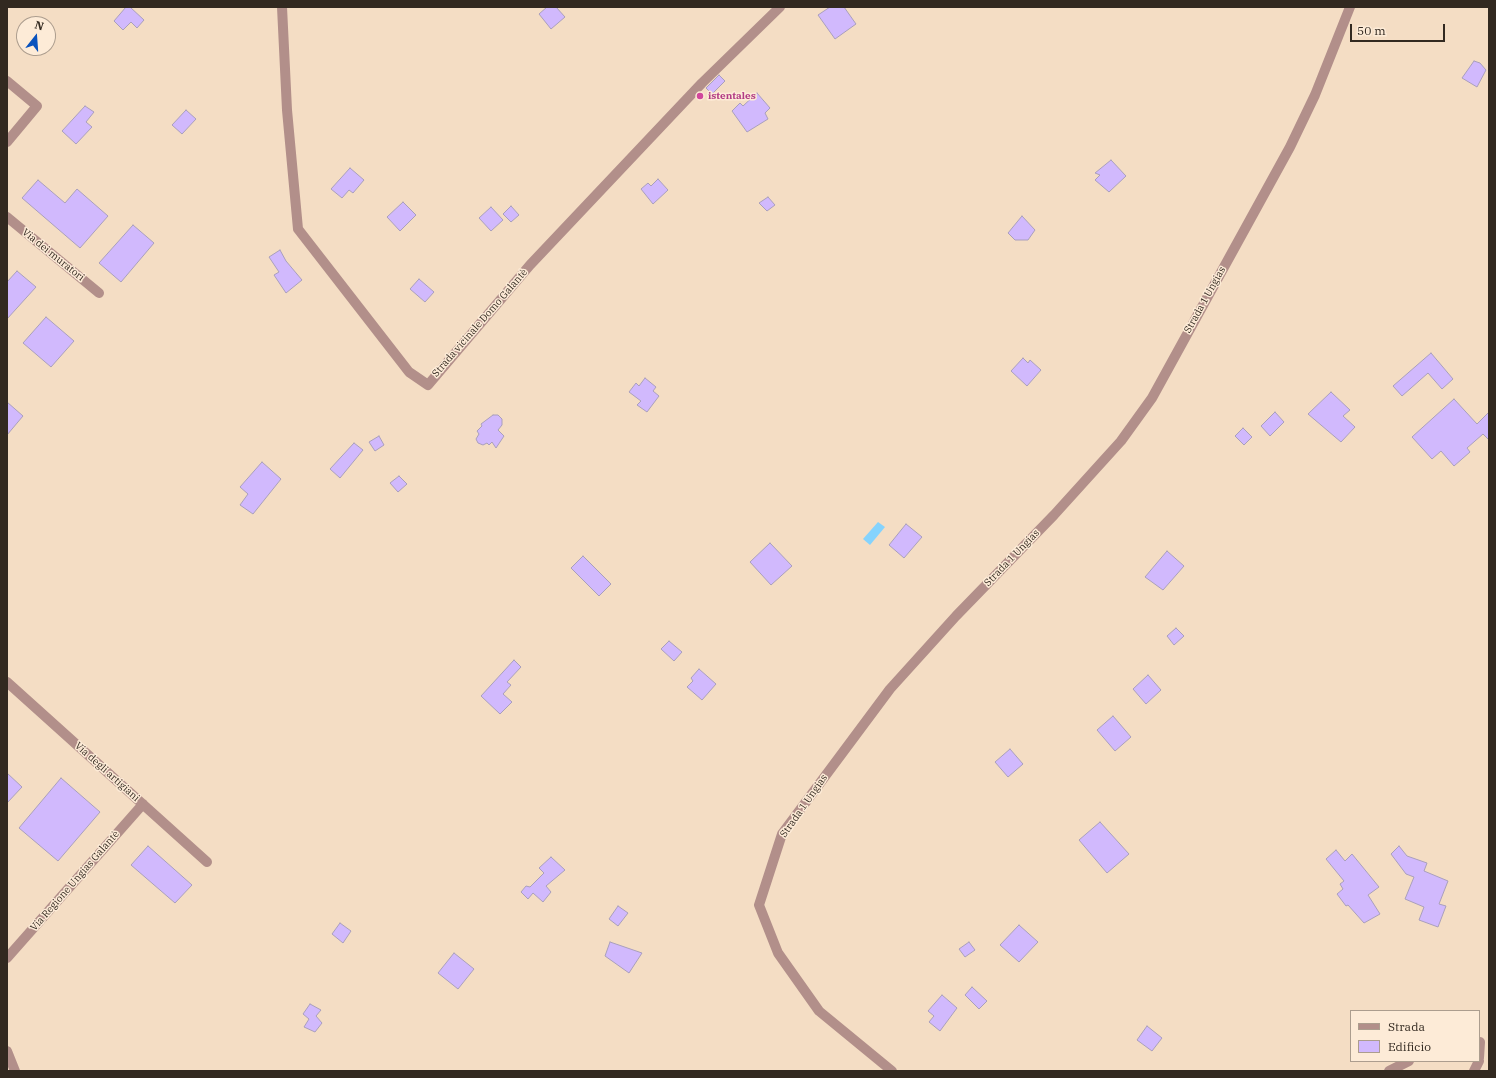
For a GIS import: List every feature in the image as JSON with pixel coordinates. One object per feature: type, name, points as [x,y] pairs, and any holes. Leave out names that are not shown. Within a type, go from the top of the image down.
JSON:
[{"type":"street","name":"Strada vicinale Domo Galantè","points":[[282,7],[287,110],[298,229],[408,372],[428,385],[536,259],[702,82],[780,7]]},
{"type":"street","name":"Strada 1 Ungias","points":[[892,1071],[819,1011],[778,953],[759,905],[782,834],[890,689],[956,616],[1080,487],[1121,441],[1152,398],[1290,147],[1315,95],[1350,7]]},
{"type":"street","points":[[7,81],[37,106],[7,142]]},
{"type":"street","name":"Via dei muratori","points":[[7,217],[99,293]]},
{"type":"street","name":"Via degli artigiani","points":[[7,683],[208,862]]},
{"type":"street","name":"Via Regione Ungias Galantè","points":[[7,958],[143,804]]},
{"type":"street","points":[[1480,1054],[1483,1040]]},
{"type":"street","points":[[7,1051],[15,1071]]},
{"type":"street","points":[[1389,1071],[1407,1062]]},
{"type":"street","points":[[1474,1071],[1478,1062]]},
{"type":"water","points":[[878,522],[885,527],[870,545],[863,539]]},
{"type":"building","points":[[126,7],[130,7],[144,20],[137,28],[131,22],[123,30],[114,21]]},
{"type":"building","points":[[547,7],[556,7],[565,17],[551,29],[539,14]]},
{"type":"building","points":[[830,7],[844,7],[856,24],[835,39],[818,15]]},
{"type":"building","points":[[1474,61],[1480,63],[1486,70],[1477,87],[1462,78]]},
{"type":"building","points":[[719,75],[725,81],[712,94],[706,88]]},
{"type":"building","points":[[757,93],[770,108],[765,113],[768,119],[747,132],[732,111],[740,103],[743,106]]},
{"type":"building","points":[[85,106],[94,112],[86,122],[92,127],[76,144],[62,131]]},
{"type":"building","points":[[186,110],[196,119],[182,134],[172,125]]},
{"type":"building","points":[[1111,160],[1126,176],[1109,192],[1095,180],[1100,175],[1095,173]]},
{"type":"building","points":[[350,168],[364,180],[353,193],[349,190],[342,198],[331,189]]},
{"type":"building","points":[[658,179],[668,190],[653,204],[641,189],[648,183],[651,186]]},
{"type":"building","points":[[38,180],[65,203],[77,189],[108,216],[80,248],[22,198]]},
{"type":"building","points":[[768,197],[775,205],[767,211],[759,203]]},
{"type":"building","points":[[403,202],[416,215],[400,231],[387,217]]},
{"type":"building","points":[[511,206],[519,215],[511,222],[503,214]]},
{"type":"building","points":[[491,207],[503,220],[491,231],[479,218]]},
{"type":"building","points":[[1022,216],[1035,230],[1028,240],[1015,240],[1008,233]]},
{"type":"building","points":[[133,225],[154,243],[121,282],[99,263]]},
{"type":"building","points":[[280,250],[286,261],[302,280],[286,293],[274,275],[279,272],[269,257]]},
{"type":"building","points":[[17,271],[36,287],[7,319],[7,282]]},
{"type":"building","points":[[419,279],[434,292],[425,302],[410,289]]},
{"type":"building","points":[[46,317],[74,341],[51,367],[23,343]]},
{"type":"building","points":[[1431,353],[1453,379],[1442,389],[1428,373],[1402,396],[1393,386]]},
{"type":"building","points":[[1023,358],[1028,363],[1030,360],[1041,370],[1027,386],[1011,371]]},
{"type":"building","points":[[645,378],[656,387],[653,391],[659,396],[647,412],[637,405],[641,401],[629,392],[636,383],[639,386]]},
{"type":"building","points":[[1331,392],[1350,410],[1343,416],[1355,427],[1341,442],[1308,414]]},
{"type":"building","points":[[1454,399],[1477,424],[1489,412],[1489,440],[1483,434],[1467,448],[1470,452],[1454,466],[1441,451],[1432,459],[1412,437]]},
{"type":"building","points":[[7,402],[23,416],[7,435]]},
{"type":"building","points":[[1275,412],[1284,422],[1270,436],[1261,426]]},
{"type":"building","points":[[493,415],[498,415],[502,419],[502,425],[498,430],[504,436],[496,448],[492,442],[489,445],[487,443],[483,445],[478,443],[476,439],[479,434],[477,431],[482,426],[481,424]]},
{"type":"building","points":[[1243,428],[1252,437],[1244,445],[1235,436]]},
{"type":"building","points":[[379,436],[384,445],[375,451],[369,442]]},
{"type":"building","points":[[354,443],[363,450],[340,478],[330,469]]},
{"type":"building","points":[[262,462],[281,479],[253,514],[240,505],[248,494],[240,487]]},
{"type":"building","points":[[399,476],[407,484],[398,492],[390,483]]},
{"type":"building","points":[[906,524],[922,537],[904,558],[889,545]]},
{"type":"building","points":[[770,543],[792,566],[771,585],[750,562]]},
{"type":"building","points":[[1167,551],[1184,566],[1163,590],[1145,577]]},
{"type":"building","points":[[583,556],[611,584],[599,596],[571,568]]},
{"type":"building","points":[[1176,628],[1184,636],[1174,645],[1167,636]]},
{"type":"building","points":[[669,641],[682,652],[674,661],[661,649]]},
{"type":"building","points":[[514,660],[521,667],[507,682],[511,685],[503,694],[512,702],[500,714],[481,696]]},
{"type":"building","points":[[699,669],[716,684],[702,700],[687,687],[693,681],[691,678]]},
{"type":"building","points":[[1148,675],[1161,690],[1146,704],[1133,689]]},
{"type":"building","points":[[1113,716],[1131,737],[1115,751],[1097,730]]},
{"type":"building","points":[[1010,749],[1023,764],[1008,777],[995,762]]},
{"type":"building","points":[[7,773],[22,787],[7,803]]},
{"type":"building","points":[[61,778],[100,812],[58,861],[19,828]]},
{"type":"building","points":[[1100,822],[1129,854],[1107,873],[1079,840]]},
{"type":"building","points":[[148,846],[192,885],[175,903],[131,865]]},
{"type":"building","points":[[1399,846],[1407,856],[1427,863],[1424,871],[1448,881],[1439,904],[1446,906],[1438,927],[1419,920],[1424,907],[1405,899],[1414,877],[1406,874],[1391,854]]},
{"type":"building","points":[[1336,850],[1345,861],[1352,854],[1379,887],[1368,895],[1380,914],[1364,923],[1348,905],[1346,906],[1337,894],[1343,889],[1340,884],[1344,881],[1326,859]]},
{"type":"building","points":[[551,857],[565,870],[546,886],[551,892],[543,902],[533,893],[528,899],[521,892],[526,886],[530,887],[544,873],[539,868]]},
{"type":"building","points":[[618,906],[628,913],[618,926],[609,919]]},
{"type":"building","points":[[340,923],[351,931],[343,943],[332,934]]},
{"type":"building","points":[[1019,925],[1038,942],[1019,962],[1000,945]]},
{"type":"building","points":[[610,942],[642,953],[629,973],[605,956]]},
{"type":"building","points":[[969,942],[975,950],[965,957],[959,949]]},
{"type":"building","points":[[454,953],[474,969],[458,989],[438,973]]},
{"type":"building","points":[[972,987],[987,1001],[979,1009],[965,995]]},
{"type":"building","points":[[942,995],[957,1008],[940,1031],[929,1022],[934,1016],[928,1011]]},
{"type":"building","points":[[310,1004],[321,1010],[316,1016],[322,1023],[315,1032],[304,1027],[309,1019],[303,1014]]},
{"type":"building","points":[[1147,1026],[1162,1038],[1152,1051],[1137,1040]]},
{"type":"place","name":"istentales","points":[[700,96]]}]
